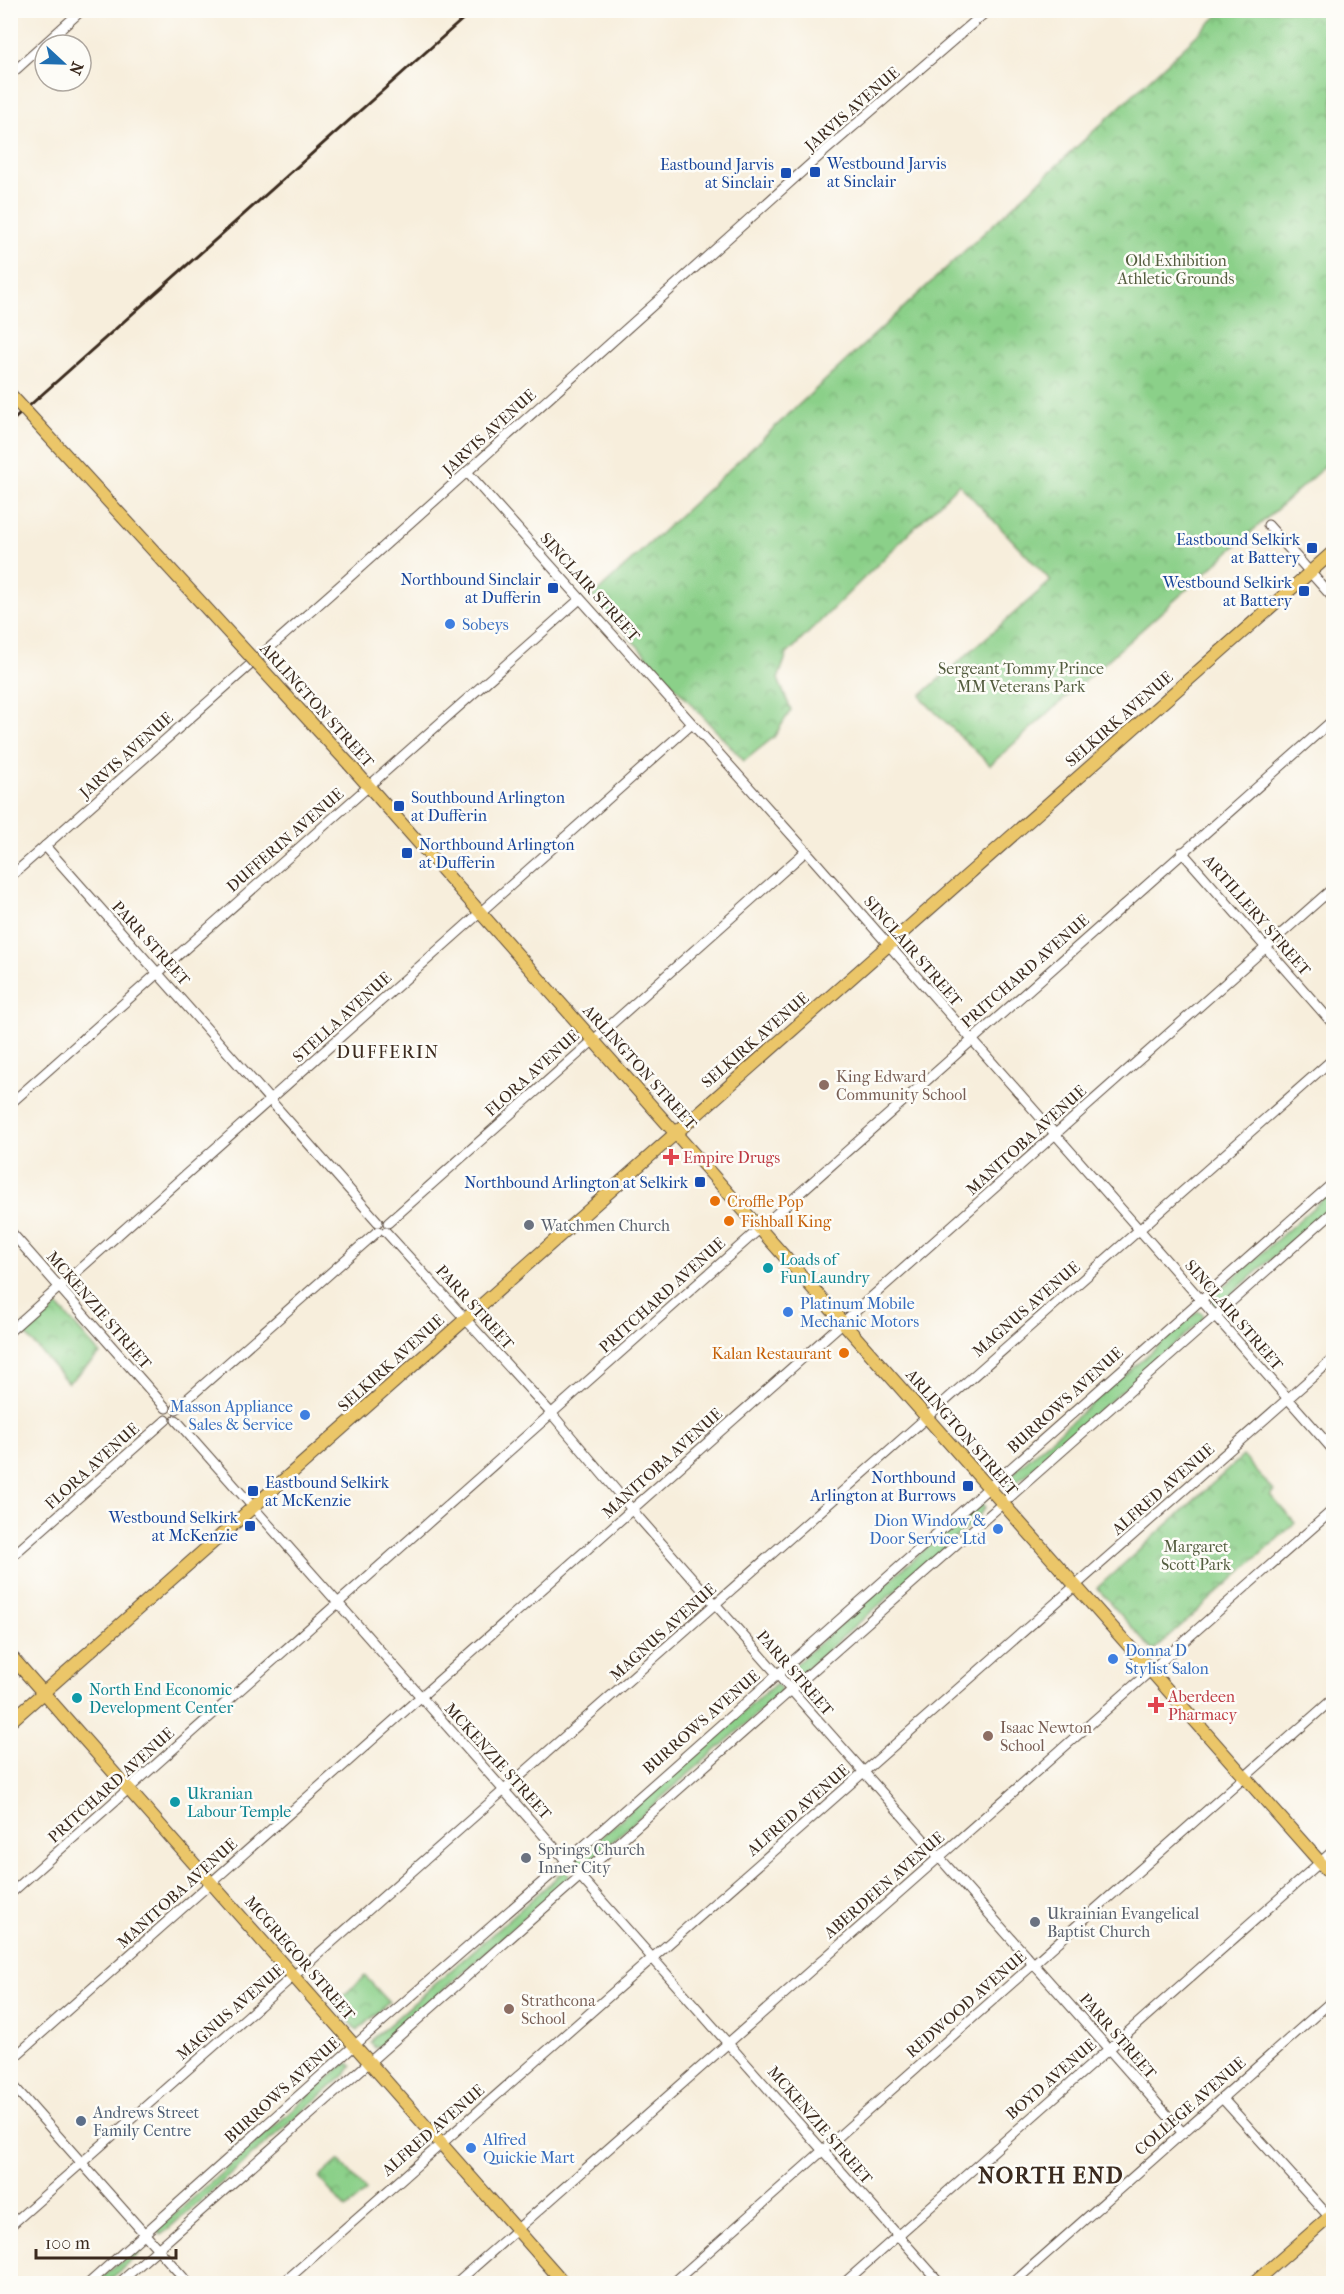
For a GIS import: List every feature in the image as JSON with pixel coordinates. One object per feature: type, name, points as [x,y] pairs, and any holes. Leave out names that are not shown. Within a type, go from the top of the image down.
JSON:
[{"type":"main road","name":"ARLINGTON STREET","points":[[10,394],[369,786],[1334,1878]]},
{"type":"main road","name":"SELKIRK AVENUE","points":[[10,1722],[1334,551]]},
{"type":"main road","name":"MCGREGOR STREET","points":[[10,1656],[565,2283]]},
{"type":"main road","points":[[1253,2283],[1332,2217]]},
{"type":"street","points":[[10,75],[82,10]]},
{"type":"street","name":"JARVIS AVENUE","points":[[10,877],[825,151],[988,10]]},
{"type":"street","name":"SINCLAIR STREET","points":[[467,472],[806,851],[887,946],[1334,1451]]},
{"type":"street","points":[[1268,525],[1334,599]]},
{"type":"street","name":"DUFFERIN AVENUE","points":[[10,1104],[580,599]]},
{"type":"street","name":"PRITCHARD AVENUE","points":[[10,1894],[1334,718]]},
{"type":"street","name":"STELLA AVENUE","points":[[10,1330],[692,724]]},
{"type":"street","name":"PARR STREET","points":[[45,846],[382,1227],[551,1413],[632,1510],[1183,2133]]},
{"type":"street","name":"FLORA AVENUE","points":[[176,1409],[806,851]]},
{"type":"street","name":"ARTILLERY STREET","points":[[1182,852],[1334,1025]]},
{"type":"street","name":"MANITOBA AVENUE","points":[[10,2061],[1334,887]]},
{"type":"street","name":"MAGNUS AVENUE","points":[[10,2226],[1334,1058]]},
{"type":"street","name":"BURROWS AVENUE","points":[[88,2283],[1334,1182]]},
{"type":"street","points":[[118,2283],[1334,1211]]},
{"type":"street","name":"MCKENZIE STREET","points":[[10,1231],[166,1408]]},
{"type":"street","name":"ALFRED AVENUE","points":[[282,2283],[1334,1358]]},
{"type":"street","points":[[166,1408],[176,1409],[178,1414],[171,1420],[163,1415],[166,1408]]},
{"type":"street","name":"FLORA AVENUE","points":[[10,1558],[171,1420]]},
{"type":"street","name":"MCKENZIE STREET","points":[[171,1420],[339,1602],[941,2283]]},
{"type":"street","name":"ABERDEEN AVENUE","points":[[454,2283],[1334,1509]]},
{"type":"street","name":"REDWOOD AVENUE","points":[[672,2283],[1334,1698]]},
{"type":"street","name":"BOYD AVENUE","points":[[843,2283],[1334,1850]]},
{"type":"street","name":"COLLEGE AVENUE","points":[[1012,2283],[1334,1999]]},
{"type":"street","points":[[10,2082],[189,2283]]},
{"type":"street","points":[[1222,2098],[1332,2217]]},
{"type":"green space","name":"Old Exhibition Athletic Grounds","points":[[1224,10],[1333,11],[1333,459],[990,765],[925,702],[921,695],[1051,581],[959,484],[787,654],[778,679],[791,710],[774,737],[744,761],[592,597]]},
{"type":"green space","points":[[1333,1190],[1333,1204],[1218,1306],[1211,1305],[1211,1298]]},
{"type":"green space","points":[[58,1306],[100,1354],[68,1383],[26,1335]]},
{"type":"green space","points":[[1198,1311],[1204,1315],[1202,1320],[1025,1476],[1009,1486],[1007,1484],[1018,1468]]},
{"type":"green space","name":"Margaret Scott Park","points":[[1243,1456],[1274,1491],[1270,1495],[1295,1523],[1153,1651],[1097,1588]]},
{"type":"green space","points":[[982,1504],[985,1507],[976,1520],[796,1678],[789,1677],[789,1670],[967,1512]]},
{"type":"green space","points":[[777,1684],[781,1689],[780,1694],[580,1867],[576,1860],[578,1857]]},
{"type":"green space","points":[[564,1871],[569,1874],[568,1879],[375,2048],[371,2043],[375,2037]]},
{"type":"green space","points":[[365,1976],[389,2002],[357,2031],[334,2004]]},
{"type":"green space","points":[[349,2063],[352,2066],[347,2073],[161,2235],[157,2230],[341,2067]]},
{"type":"green space","points":[[339,2160],[366,2191],[346,2209],[319,2178]]},
{"type":"green space","points":[[137,2248],[141,2252],[106,2283],[96,2283]]},
{"type":"railway","points":[[10,423],[473,10]]},
{"type":"place","name":"Westbound Jarvis at Sinclair","points":[[815,172]]},
{"type":"place","name":"Eastbound Jarvis at Sinclair","points":[[786,173]]},
{"type":"place","name":"Eastbound Selkirk at Battery","points":[[1312,548]]},
{"type":"place","name":"Northbound Sinclair at Dufferin","points":[[553,588]]},
{"type":"place","name":"Westbound Selkirk at Battery","points":[[1304,591]]},
{"type":"place","name":"Sobeys","points":[[450,624]]},
{"type":"place","name":"Southbound Arlington at Dufferin","points":[[399,806]]},
{"type":"place","name":"Northbound Arlington at Dufferin","points":[[407,853]]},
{"type":"place","name":"King Edward Community School","points":[[824,1085]]},
{"type":"place","name":"Empire Drugs","points":[[671,1157]]},
{"type":"place","name":"Northbound Arlington at Selkirk","points":[[700,1182]]},
{"type":"place","name":"Croffle Pop","points":[[715,1201]]},
{"type":"place","name":"Fishball King","points":[[729,1221]]},
{"type":"place","name":"Watchmen Church","points":[[529,1225]]},
{"type":"place","name":"Loads of Fun Laundry","points":[[768,1268]]},
{"type":"place","name":"Platinum Mobile Mechanic Motors","points":[[788,1312]]},
{"type":"place","name":"Kalan Restaurant","points":[[844,1353]]},
{"type":"place","name":"Masson Appliance Sales & Service","points":[[305,1415]]},
{"type":"place","name":"Northbound Arlington at Burrows","points":[[968,1486]]},
{"type":"place","name":"Eastbound Selkirk at McKenzie","points":[[253,1491]]},
{"type":"place","name":"Westbound Selkirk at McKenzie","points":[[250,1526]]},
{"type":"place","name":"Dion Window & Door Service Ltd","points":[[998,1529]]},
{"type":"place","name":"Donna D Stylist Salon","points":[[1113,1659]]},
{"type":"place","name":"North End Economic Development Center","points":[[77,1698]]},
{"type":"place","name":"Aberdeen Pharmacy","points":[[1156,1705]]},
{"type":"place","name":"Isaac Newton School","points":[[988,1736]]},
{"type":"place","name":"Ukranian Labour Temple","points":[[175,1802]]},
{"type":"place","name":"Springs Church Inner City","points":[[526,1858]]},
{"type":"place","name":"Ukrainian Evangelical Baptist Church","points":[[1035,1922]]},
{"type":"place","name":"Strathcona School","points":[[509,2009]]},
{"type":"place","name":"Andrews Street Family Centre","points":[[81,2121]]},
{"type":"place","name":"Alfred Quickie Mart","points":[[471,2148]]},
{"type":"district","name":"DUFFERIN","points":[[388,1052]]},
{"type":"district","name":"NORTH END","points":[[1051,2176]]},
{"type":"park label","name":"Sergeant Tommy Prince MM Veterans Park","points":[[1021,677]]}]
